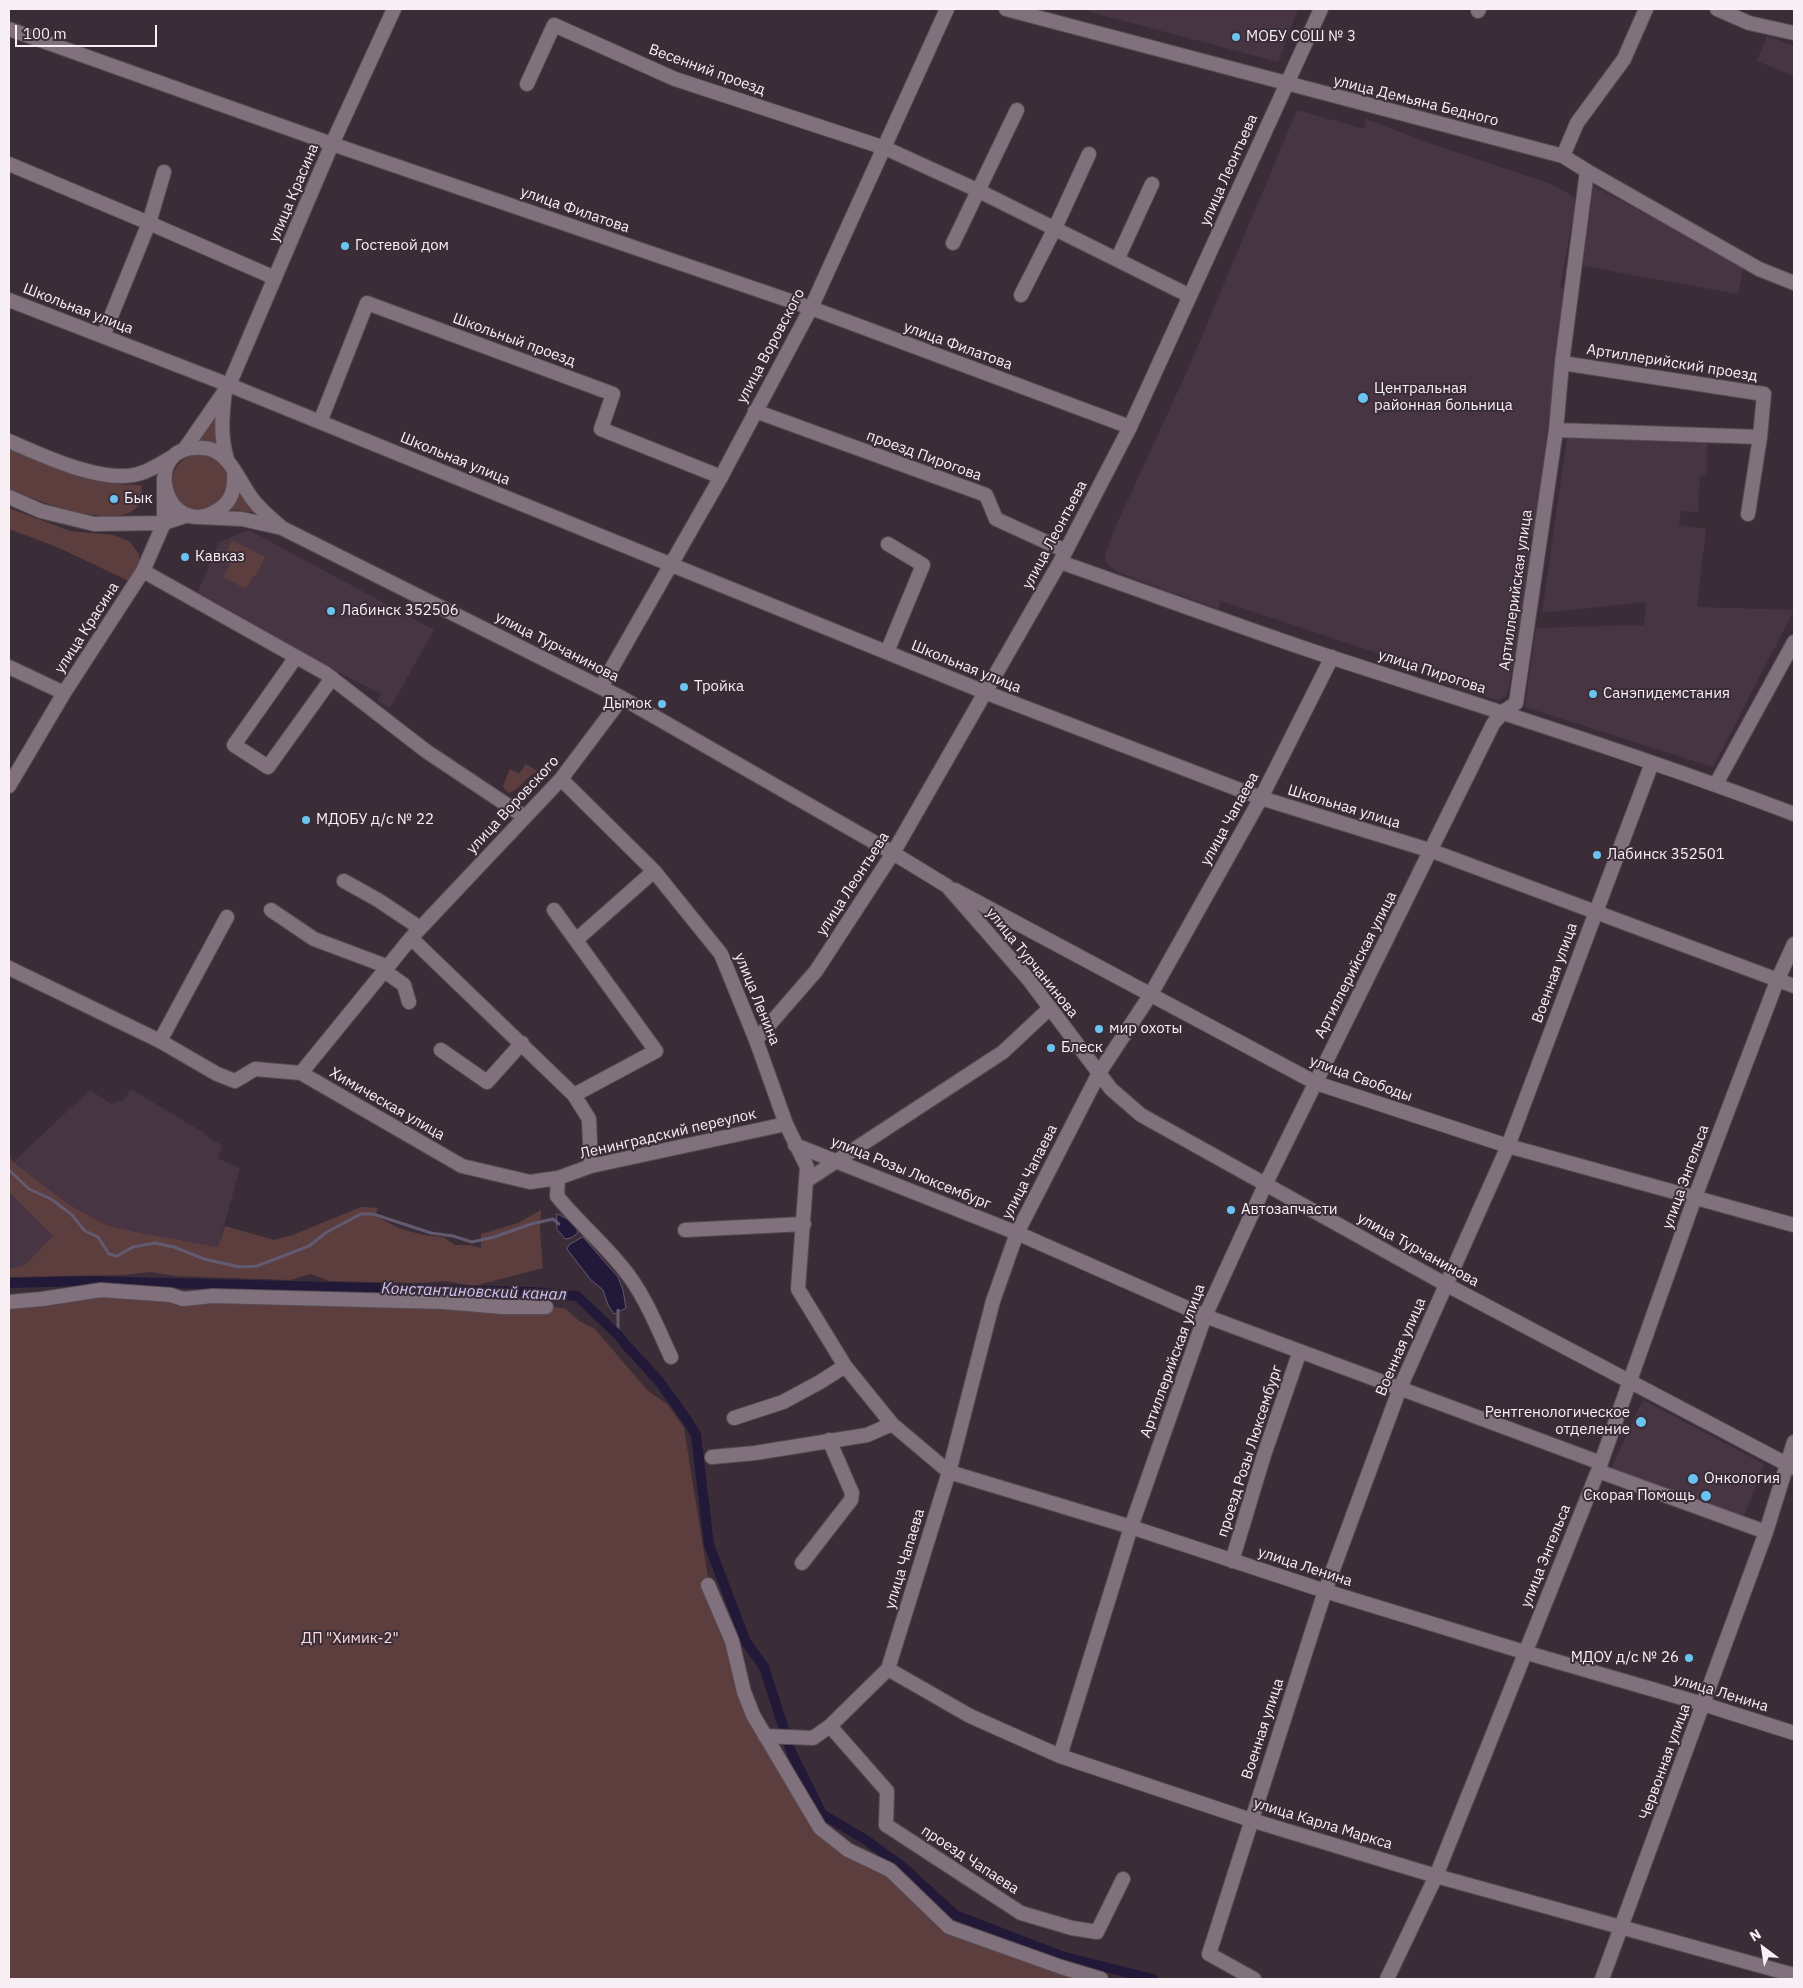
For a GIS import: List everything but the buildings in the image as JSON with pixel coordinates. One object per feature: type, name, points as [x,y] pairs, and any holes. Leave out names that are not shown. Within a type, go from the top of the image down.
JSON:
[{"type":"street","name":"улица Красина","points":[[180,452],[227,388],[332,144],[394,9]]},
{"type":"street","name":"улица Воровского","points":[[601,687],[721,477],[811,308],[947,9]]},
{"type":"street","name":"улица Демьяна Бедного","points":[[1006,9],[1563,156],[1587,172],[1759,268],[1794,283]]},
{"type":"street","name":"улица Леонтьева","points":[[756,1040],[816,971],[893,853],[1063,557],[1130,427],[1321,9]]},
{"type":"street","points":[[1563,156],[1577,123],[1624,59],[1646,9]]},
{"type":"street","points":[[1717,9],[1748,23],[1794,33]]},
{"type":"street","name":"Весенний проезд","points":[[527,84],[554,25],[675,79],[885,148]]},
{"type":"street","name":"улица Филатова","points":[[9,29],[332,144],[811,308],[1130,427]]},
{"type":"street","points":[[953,244],[977,190],[1017,110]]},
{"type":"street","points":[[885,148],[977,190],[1190,296]]},
{"type":"street","points":[[1021,295],[1055,228],[1089,154]]},
{"type":"street","points":[[9,164],[149,222],[275,278]]},
{"type":"street","points":[[103,336],[149,222],[164,172]]},
{"type":"street","name":"Артиллерийская улица","points":[[1060,1756],[1131,1527],[1205,1316],[1266,1183],[1432,851],[1493,724],[1503,712],[1516,703],[1556,430],[1562,363],[1587,172]]},
{"type":"street","points":[[1117,260],[1152,184]]},
{"type":"street","name":"Школьная улица","points":[[9,300],[103,336],[227,388],[320,422],[986,693],[1261,798],[1432,851],[1794,986]]},
{"type":"street","name":"Школьный проезд","points":[[320,422],[367,303],[614,394],[602,429],[721,477]]},
{"type":"street","name":"Артиллерийский проезд","points":[[1562,363],[1764,394],[1760,437],[1748,514]]},
{"type":"street","name":"улица Красина","points":[[227,388],[221,421],[222,443],[231,465]]},
{"type":"street","name":"проезд Пирогова","points":[[755,411],[986,495],[996,519],[1063,557]]},
{"type":"street","points":[[1556,430],[1760,437]]},
{"type":"street","points":[[9,441],[73,468],[120,476],[140,474],[180,452],[205,448],[215,450],[231,465],[235,488],[230,499],[212,514],[193,516],[175,507],[168,499],[164,478],[167,465],[180,452]]},
{"type":"street","name":"улица Турчанинова","points":[[231,465],[255,503],[282,528]]},
{"type":"street","name":"улица Красина","points":[[10,783],[64,694],[143,571],[164,523],[164,478]]},
{"type":"street","name":"улица Турчанинова","points":[[9,497],[41,511],[94,524],[164,523],[193,516],[242,519],[282,528],[622,698],[893,853],[947,886],[1029,980],[1111,1089],[1141,1114],[1446,1284],[1790,1466]]},
{"type":"street","name":"Школьная улица","points":[[887,652],[922,565],[888,544]]},
{"type":"street","name":"улица Пирогова","points":[[1063,557],[1332,657],[1716,784],[1794,814]]},
{"type":"street","points":[[143,571],[332,678],[424,749],[525,817]]},
{"type":"street","points":[[1716,784],[1794,642]]},
{"type":"street","points":[[296,657],[234,745],[268,767],[332,678]]},
{"type":"street","name":"улица Чапаева","points":[[765,1736],[813,1738],[830,1726],[888,1669],[949,1472],[993,1300],[1017,1233],[1099,1072],[1151,994],[1261,798],[1332,657]]},
{"type":"street","points":[[9,667],[64,694]]},
{"type":"street","name":"улица Воровского","points":[[301,1074],[410,938],[561,780],[622,698]]},
{"type":"street","name":"Военная улица","points":[[1254,1979],[1209,1954],[1325,1591],[1400,1388],[1508,1146],[1652,763]]},
{"type":"street","name":"улица Ленина","points":[[561,780],[654,871],[722,954],[756,1040],[786,1124],[807,1167],[798,1289],[845,1366],[892,1424],[949,1472],[1131,1527],[1325,1591],[1794,1733]]},
{"type":"street","points":[[576,940],[654,871]]},
{"type":"street","points":[[344,881],[378,900],[420,928]]},
{"type":"street","name":"улица Свободы","points":[[947,886],[1316,1083],[1508,1146],[1794,1225]]},
{"type":"street","points":[[271,910],[314,939],[385,968],[404,985],[409,1002]]},
{"type":"street","points":[[554,910],[656,1051],[574,1094]]},
{"type":"street","points":[[160,1041],[228,917]]},
{"type":"street","points":[[410,938],[574,1094],[589,1119],[591,1166]]},
{"type":"street","name":"улица Энгельса","points":[[1388,1979],[1436,1876],[1599,1467],[1631,1382],[1695,1197],[1794,944]]},
{"type":"street","name":"Химическая улица","points":[[9,968],[160,1041],[217,1074],[235,1081],[255,1069],[301,1074],[462,1166],[530,1182],[558,1178]]},
{"type":"street","points":[[806,1181],[1003,1052],[1050,1008]]},
{"type":"street","points":[[441,1050],[487,1082],[522,1043]]},
{"type":"street","name":"Ленинградский переулок","points":[[558,1178],[591,1166],[786,1124]]},
{"type":"street","name":"улица Розы Люксембург","points":[[795,1145],[837,1160],[1017,1233],[1205,1316],[1400,1388],[1766,1532]]},
{"type":"street","points":[[558,1178],[557,1196],[577,1220],[623,1267],[651,1313],[671,1357]]},
{"type":"street","points":[[685,1230],[804,1224]]},
{"type":"street","points":[[9,1302],[101,1290],[171,1295],[183,1298],[213,1296],[443,1302],[503,1307],[546,1307]]},
{"type":"street","name":"проезд Розы Люксембург","points":[[1232,1560],[1264,1455],[1300,1351]]},
{"type":"street","points":[[734,1418],[783,1402],[845,1366]]},
{"type":"street","points":[[712,1457],[754,1454],[867,1435],[892,1424]]},
{"type":"street","points":[[802,1563],[851,1500],[852,1493],[829,1440]]},
{"type":"street","name":"Червонная улица","points":[[1602,1979],[1790,1466],[1794,1442]]},
{"type":"street","points":[[708,1584],[732,1641],[744,1692],[765,1736],[820,1828],[848,1850],[890,1870],[949,1927],[1061,1967],[1101,1979]]},
{"type":"street","name":"улица Карла Маркса","points":[[888,1669],[970,1716],[1060,1756],[1251,1820],[1436,1876],[1622,1928],[1764,1974],[1794,1975]]},
{"type":"street","name":"проезд Чапаева","points":[[830,1726],[887,1791],[886,1825],[1021,1913],[1072,1928],[1097,1932],[1123,1879]]},
{"type":"shaded area","name":"МОБУ СОШ № 3","points":[[1079,9],[1298,9],[1278,62]]},
{"type":"shaded area","points":[[1767,36],[1794,46],[1794,76],[1757,61]]},
{"type":"shaded area","name":"Центральная районная больница","points":[[1297,110],[1364,129],[1366,119],[1432,144],[1551,184],[1574,197],[1575,206],[1560,287],[1565,291],[1534,536],[1528,538],[1528,543],[1534,545],[1508,691],[1505,697],[1498,701],[1432,679],[1432,671],[1221,601],[1218,609],[1117,572],[1107,564],[1105,556],[1114,530],[1189,367]]},
{"type":"shaded area","points":[[1593,186],[1744,266],[1738,294],[1583,266]]},
{"type":"shaded area","points":[[1567,438],[1707,440],[1707,475],[1700,476],[1698,512],[1681,511],[1679,525],[1706,529],[1697,607],[1794,610],[1713,767],[1525,707],[1536,628],[1644,625],[1646,602],[1542,613]]},
{"type":"shaded area","points":[[249,530],[434,630],[390,708],[377,701],[381,694],[336,671],[198,592],[219,542]]},
{"type":"shaded area","points":[[131,1089],[222,1145],[218,1159],[240,1168],[218,1247],[106,1225],[70,1205],[13,1162],[90,1090],[113,1105],[118,1100],[122,1102]]},
{"type":"shaded area","points":[[9,1192],[54,1236],[25,1265],[9,1269]]},
{"type":"shaded area","points":[[557,1214],[573,1224],[578,1233],[571,1238],[565,1239],[557,1229]]},
{"type":"shaded area","points":[[583,1237],[618,1277],[623,1290],[626,1308],[614,1314],[608,1305],[603,1290],[590,1279],[567,1249],[569,1245]]},
{"type":"shaded area","points":[[1643,1400],[1764,1464],[1743,1519],[1609,1473]]},
{"type":"green space","points":[[214,416],[218,449],[194,443]]},
{"type":"green space","points":[[9,449],[57,469],[90,479],[141,485],[142,497],[134,509],[120,515],[102,516],[80,513],[38,501],[9,489]]},
{"type":"green space","points":[[200,454],[211,456],[220,462],[226,471],[228,482],[226,493],[220,502],[211,508],[200,510],[189,508],[180,502],[174,493],[172,482],[174,471],[180,462],[189,456]]},
{"type":"green space","points":[[240,492],[257,513],[229,509]]},
{"type":"green space","points":[[9,508],[70,531],[113,535],[129,541],[139,554],[139,565],[129,581],[57,547],[9,529]]},
{"type":"green space","points":[[232,540],[265,557],[255,577],[253,576],[246,589],[223,577],[230,565],[222,561]]},
{"type":"green space","points":[[526,764],[537,771],[514,791],[510,793],[506,791],[503,786],[510,769],[519,774]]},
{"type":"green space","points":[[9,1156],[13,1162],[70,1205],[106,1225],[218,1247],[225,1226],[274,1240],[293,1235],[361,1207],[378,1208],[375,1216],[401,1229],[424,1235],[443,1237],[455,1245],[470,1245],[481,1248],[481,1234],[518,1223],[541,1210],[540,1231],[543,1268],[474,1286],[445,1281],[416,1283],[330,1281],[310,1274],[290,1280],[176,1276],[150,1272],[124,1275],[9,1277],[9,1269],[25,1265],[53,1236],[9,1192]]},
{"type":"green space","name":"ДП \"Химик-2\"","points":[[144,1293],[549,1306],[566,1309],[579,1321],[595,1329],[647,1390],[668,1405],[684,1428],[709,1584],[745,1691],[821,1827],[890,1868],[950,1926],[1108,1979],[9,1979],[9,1300]]},
{"type":"waterway","points":[[9,1170],[29,1189],[51,1199],[71,1214],[85,1231],[98,1237],[109,1254],[117,1256],[133,1247],[155,1243],[174,1247],[204,1259],[240,1267],[257,1266],[309,1246],[327,1232],[361,1214],[373,1214],[431,1233],[453,1236],[472,1242],[553,1219],[559,1224]]},
{"type":"waterway","name":"Константиновский канал","points":[[9,1283],[87,1281],[532,1292],[577,1296],[618,1335],[659,1381],[696,1435],[709,1545],[746,1642],[764,1667],[792,1754],[822,1814],[866,1840],[904,1868],[955,1915],[1061,1956],[1153,1979]]},
{"type":"waterway","points":[[618,1310],[618,1335]]},
{"type":"place","name":"МОБУ СОШ № 3","points":[[1236,37]]},
{"type":"place","name":"Гостевой дом","points":[[345,246]]},
{"type":"place","name":"Центральная районная больница","points":[[1363,398]]},
{"type":"place","name":"Бык","points":[[114,499]]},
{"type":"place","name":"Кавказ","points":[[185,557]]},
{"type":"place","name":"Лабинск 352506","points":[[331,611]]},
{"type":"place","name":"Тройка","points":[[684,687]]},
{"type":"place","name":"Санэпидемстания","points":[[1593,694]]},
{"type":"place","name":"Дымок","points":[[662,704]]},
{"type":"place","name":"МДОБУ д/с № 22","points":[[306,820]]},
{"type":"place","name":"Лабинск 352501","points":[[1597,855]]},
{"type":"place","name":"мир охоты","points":[[1099,1029]]},
{"type":"place","name":"Блеск","points":[[1051,1048]]},
{"type":"place","name":"Автозапчасти","points":[[1231,1210]]},
{"type":"place","name":"Рентгенологическое отделение","points":[[1641,1422]]},
{"type":"place","name":"Онкология","points":[[1693,1479]]},
{"type":"place","name":"Скорая Помощь","points":[[1706,1496]]},
{"type":"place","name":"МДОУ д/с № 26","points":[[1689,1658]]}]
